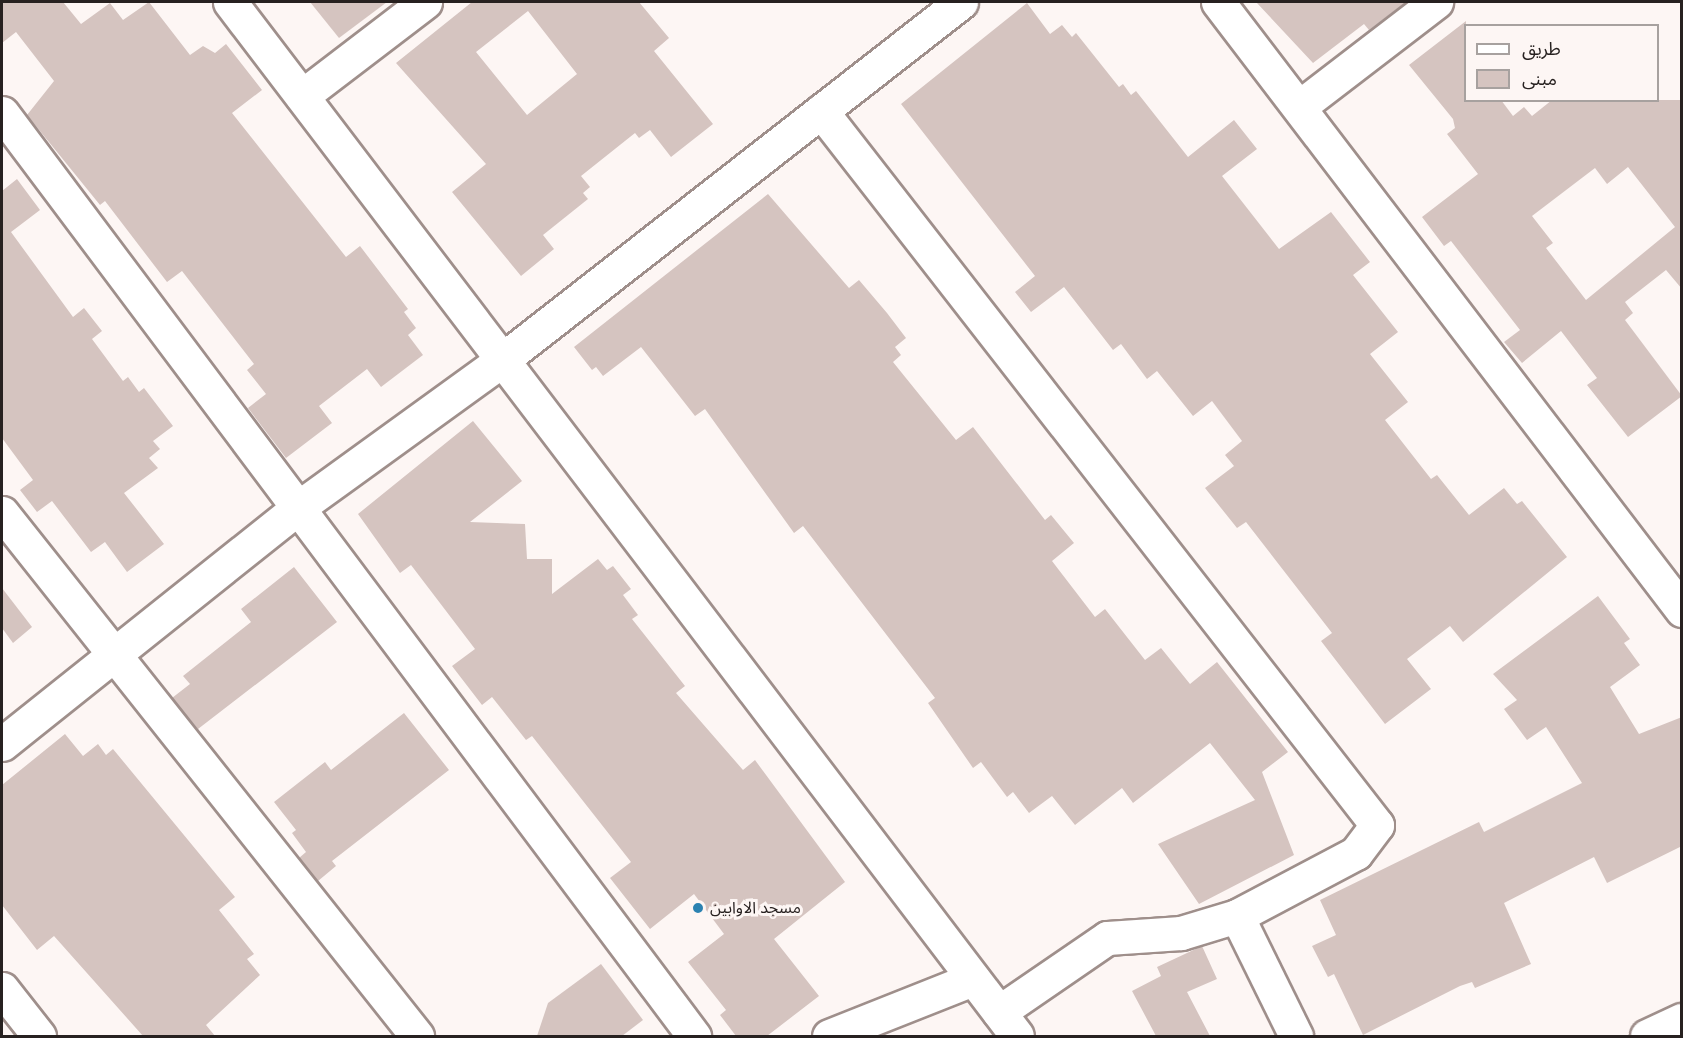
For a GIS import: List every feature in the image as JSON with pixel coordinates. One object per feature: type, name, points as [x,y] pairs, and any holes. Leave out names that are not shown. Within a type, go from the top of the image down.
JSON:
[{"type":"main road","points":[[230,2],[1008,1024],[1107,938],[1181,933],[1237,916],[1356,853],[1377,825],[821,111]]},
{"type":"main road","points":[[302,96],[425,2]]},
{"type":"main road","points":[[2,744],[295,510],[502,360],[961,2]]},
{"type":"main road","points":[[1218,2],[1682,610]]},
{"type":"main road","points":[[1299,107],[1436,2]]},
{"type":"main road","points":[[2,112],[295,510],[694,1036]]},
{"type":"main road","points":[[2,513],[417,1036]]},
{"type":"main road","points":[[1237,916],[1296,1036]]},
{"type":"main road","points":[[829,1036],[973,978]]},
{"type":"main road","points":[[2,989],[39,1036]]},
{"type":"main road","points":[[1647,1036],[1682,1020]]},
{"type":"building","points":[[2,2],[63,2],[81,24],[110,3],[123,20],[149,2],[190,55],[203,46],[215,53],[226,44],[262,90],[232,113],[346,257],[360,246],[408,309],[404,312],[416,328],[408,335],[423,355],[381,387],[367,369],[319,406],[332,423],[286,458],[248,408],[266,394],[247,370],[254,364],[182,271],[167,282],[105,201],[100,205],[27,115],[54,81],[16,32],[2,43]]},
{"type":"building","points":[[310,2],[387,2],[339,38]]},
{"type":"building","points":[[472,2],[639,2],[669,38],[654,51],[713,124],[671,157],[650,130],[639,138],[635,133],[581,176],[590,187],[583,193],[588,199],[543,235],[554,249],[521,276],[452,192],[486,164],[396,63]],"holes":[[[528,11],[577,74],[527,115],[476,52]]]},
{"type":"building","points":[[1256,2],[1406,2],[1369,30],[1364,24],[1313,63]]},
{"type":"building","points":[[1027,3],[1050,34],[1062,25],[1072,37],[1076,33],[1119,87],[1123,84],[1131,95],[1136,91],[1188,157],[1234,120],[1257,149],[1222,176],[1279,249],[1331,212],[1370,262],[1353,275],[1398,332],[1370,354],[1408,402],[1385,420],[1431,479],[1437,475],[1469,515],[1504,488],[1517,504],[1522,501],[1567,557],[1463,642],[1450,626],[1407,659],[1431,689],[1385,724],[1321,641],[1332,633],[1246,522],[1237,528],[1205,488],[1234,466],[1225,455],[1242,441],[1212,401],[1193,416],[1157,371],[1147,379],[1121,344],[1113,350],[1064,287],[1031,312],[1015,292],[1035,276],[901,104]]},
{"type":"building","points":[[1466,21],[1464,24],[1464,102],[1502,102],[1513,116],[1524,107],[1532,116],[1550,102],[1682,100],[1682,289],[1666,270],[1625,302],[1633,313],[1625,320],[1682,396],[1628,437],[1587,385],[1597,378],[1561,331],[1522,363],[1504,342],[1520,330],[1451,241],[1444,246],[1422,217],[1478,174],[1447,134],[1455,128],[1453,119],[1409,65]],"holes":[[[1628,167],[1675,227],[1586,300],[1546,248],[1553,243],[1532,216],[1595,168],[1607,184]]]},
{"type":"building","points":[[17,179],[40,210],[11,232],[73,317],[84,308],[102,331],[92,339],[123,381],[128,377],[139,392],[144,388],[173,426],[153,441],[160,449],[149,458],[158,468],[124,493],[164,544],[127,572],[105,542],[91,552],[52,501],[37,512],[20,490],[33,480],[2,438],[2,191]]},
{"type":"building","points":[[768,194],[849,288],[859,280],[887,313],[906,338],[895,347],[901,355],[893,362],[956,440],[973,427],[1045,520],[1051,515],[1074,543],[1052,561],[1095,617],[1105,609],[1145,660],[1161,648],[1190,684],[1217,662],[1288,752],[1262,772],[1294,855],[1199,904],[1158,844],[1255,800],[1210,743],[1133,803],[1122,788],[1075,825],[1052,796],[1029,813],[1013,792],[1007,797],[981,762],[973,768],[928,703],[935,698],[803,526],[794,533],[705,409],[695,416],[641,347],[603,376],[596,367],[592,370],[574,347]]},
{"type":"building","points":[[473,421],[522,481],[470,522],[525,524],[527,559],[552,559],[552,594],[598,559],[607,570],[613,566],[631,589],[623,595],[638,615],[632,619],[685,686],[676,693],[743,770],[755,760],[845,882],[774,939],[819,996],[767,1036],[736,1036],[720,1015],[726,1010],[688,962],[724,934],[694,894],[650,929],[610,878],[631,862],[532,736],[526,740],[492,697],[482,705],[452,666],[475,649],[411,565],[400,573],[358,514]]},
{"type":"building","points":[[294,567],[337,622],[198,729],[172,698],[190,684],[183,676],[251,622],[241,609]]},
{"type":"building","points":[[2,588],[32,627],[13,643],[2,628]]},
{"type":"building","points":[[1598,596],[1630,639],[1624,643],[1640,665],[1610,687],[1639,734],[1682,717],[1682,846],[1607,883],[1594,857],[1504,903],[1531,964],[1475,988],[1472,982],[1460,986],[1363,1035],[1334,974],[1328,977],[1312,946],[1336,935],[1320,900],[1479,822],[1484,832],[1582,783],[1546,727],[1527,740],[1504,709],[1517,700],[1493,674]]},
{"type":"building","points":[[404,713],[449,770],[332,861],[336,866],[318,881],[299,858],[306,852],[292,833],[296,830],[274,802],[325,762],[331,770]]},
{"type":"building","points":[[65,734],[83,756],[98,744],[106,755],[113,749],[235,897],[219,910],[254,954],[247,959],[260,975],[206,1025],[215,1036],[143,1036],[54,936],[37,950],[2,905],[2,785]]},
{"type":"building","points":[[1202,946],[1217,979],[1187,992],[1210,1036],[1156,1036],[1132,991],[1161,976],[1157,967]]},
{"type":"building","points":[[601,964],[643,1020],[622,1036],[537,1036],[548,1003]]},
{"type":"place","name":"مسجد الاوابين","points":[[698,908]]}]
